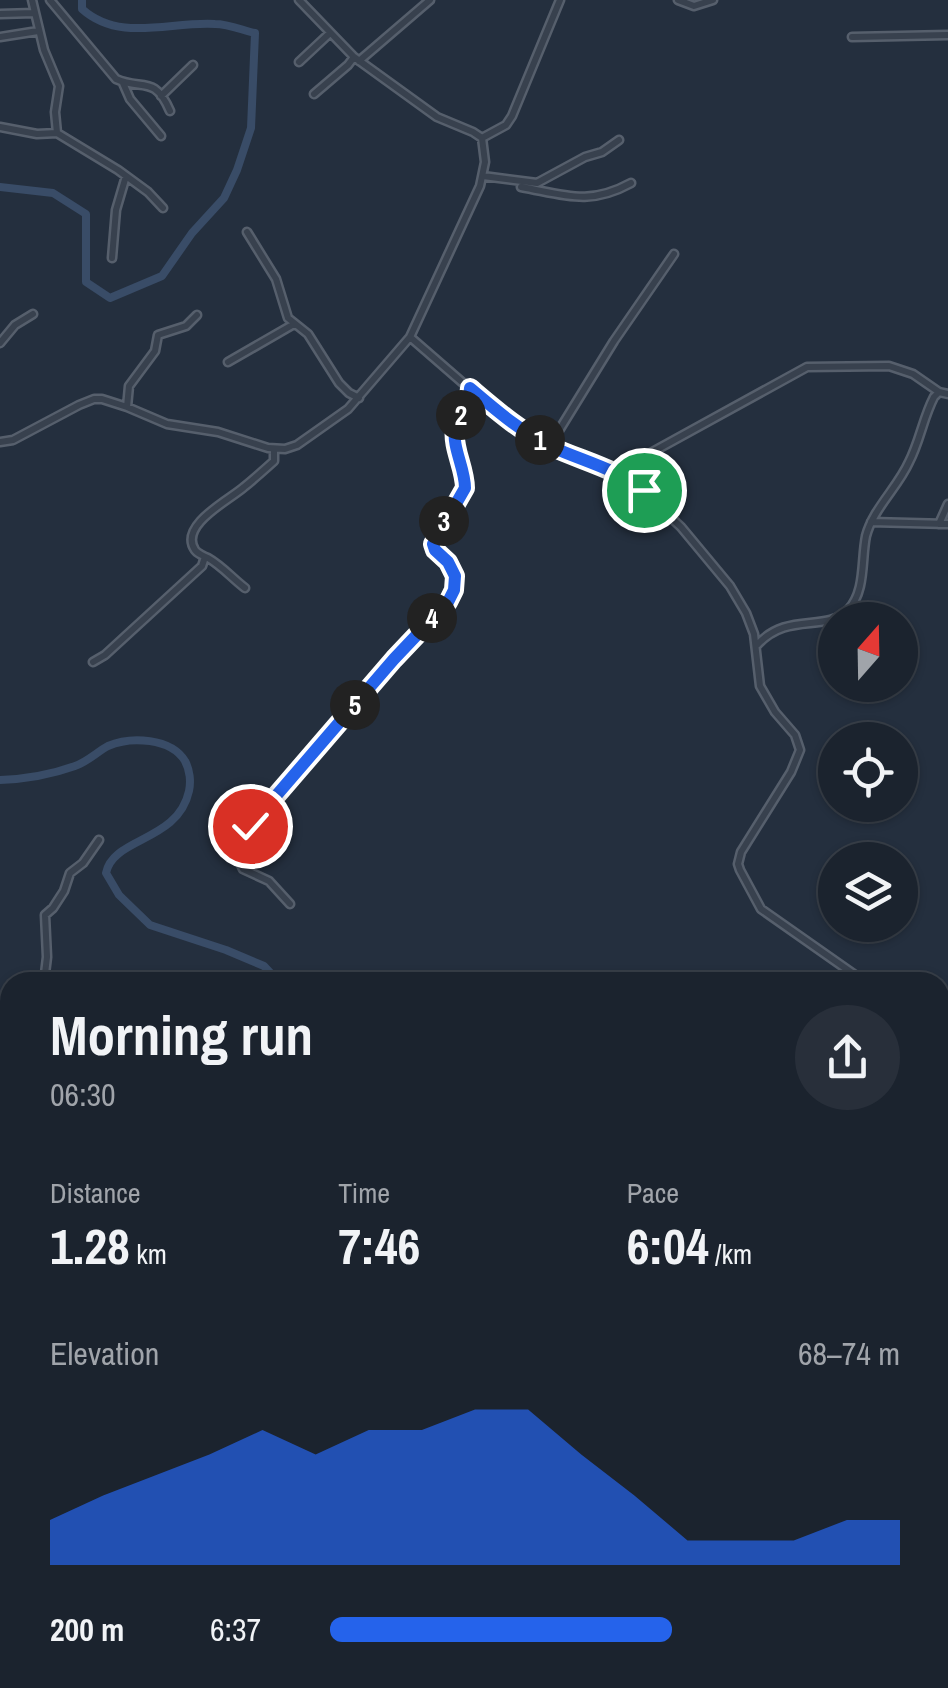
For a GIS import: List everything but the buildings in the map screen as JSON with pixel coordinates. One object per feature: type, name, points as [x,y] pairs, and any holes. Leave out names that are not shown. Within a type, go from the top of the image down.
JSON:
[{"type":"street","points":[[32,0],[38,31],[59,86],[57,134]]},
{"type":"street","points":[[50,0],[123,83],[130,99],[161,136]]},
{"type":"street","points":[[245,588],[193,547],[198,522],[240,491],[275,454],[342,415],[410,337],[483,176],[485,155],[482,138],[437,117],[356,59],[299,0]]},
{"type":"street","points":[[314,94],[430,0]]},
{"type":"street","points":[[482,138],[506,125],[512,116],[560,0]]},
{"type":"street","points":[[678,0],[694,6],[713,0]]},
{"type":"street","points":[[0,14],[34,13]]},
{"type":"street","points":[[0,37],[38,31]]},
{"type":"street","points":[[299,62],[330,34]]},
{"type":"street","points":[[852,37],[948,35]]},
{"type":"street","points":[[161,96],[194,65]]},
{"type":"street","points":[[123,83],[148,85],[170,111]]},
{"type":"street","points":[[0,127],[57,134],[126,176],[164,208]]},
{"type":"street","points":[[483,176],[529,184],[541,182],[619,140]]},
{"type":"street","points":[[112,258],[116,210],[126,176]]},
{"type":"street","points":[[502,180],[571,197],[612,193],[631,183]]},
{"type":"street","points":[[247,232],[276,280],[286,314],[308,334],[344,389],[359,398]]},
{"type":"street","points":[[550,445],[674,254]]},
{"type":"street","points":[[0,343],[14,325],[33,314]]},
{"type":"street","points":[[127,407],[129,386],[155,351],[158,335],[186,326],[197,314]]},
{"type":"street","points":[[228,362],[294,324]]},
{"type":"street","points":[[410,337],[519,428],[615,472],[644,490],[711,562],[740,602],[754,634],[760,686],[775,712],[796,735],[800,750],[791,772],[741,852],[738,864],[761,909],[852,972]]},
{"type":"street","points":[[615,472],[807,367],[890,366],[913,374],[944,393]]},
{"type":"street","points":[[290,904],[270,882],[243,869],[238,846],[242,836],[316,748],[451,596],[455,576],[433,544],[465,488],[454,432],[468,404],[470,388]]},
{"type":"street","points":[[754,634],[767,634],[797,623],[831,620],[848,609],[860,586],[871,522],[906,470],[935,394],[944,393]]},
{"type":"street","points":[[1,444],[88,401],[109,400],[167,424],[218,432],[275,454]]},
{"type":"street","points":[[871,522],[943,524],[948,504]]},
{"type":"street","points":[[92,662],[106,655],[150,615],[202,566],[205,557]]},
{"type":"street","points":[[756,644],[767,634]]},
{"type":"street","points":[[45,972],[45,915],[54,908],[70,873],[83,863],[99,840]]},
{"type":"waterway","points":[[0,187],[53,193],[86,214],[86,282],[110,298],[162,276],[192,233],[224,198],[237,170],[251,128],[255,33],[220,24],[146,28],[112,25],[82,9],[82,0]]},
{"type":"waterway","points":[[0,780],[66,769],[108,746],[128,741],[150,741],[179,753],[190,780],[183,808],[160,830],[120,852],[106,873],[119,895],[150,925],[226,950],[270,972]]},
{"type":"route","points":[[250,826],[451,596],[455,576],[433,544],[466,484],[454,432],[468,404],[470,388],[536,438],[620,474],[644,490]]}]
